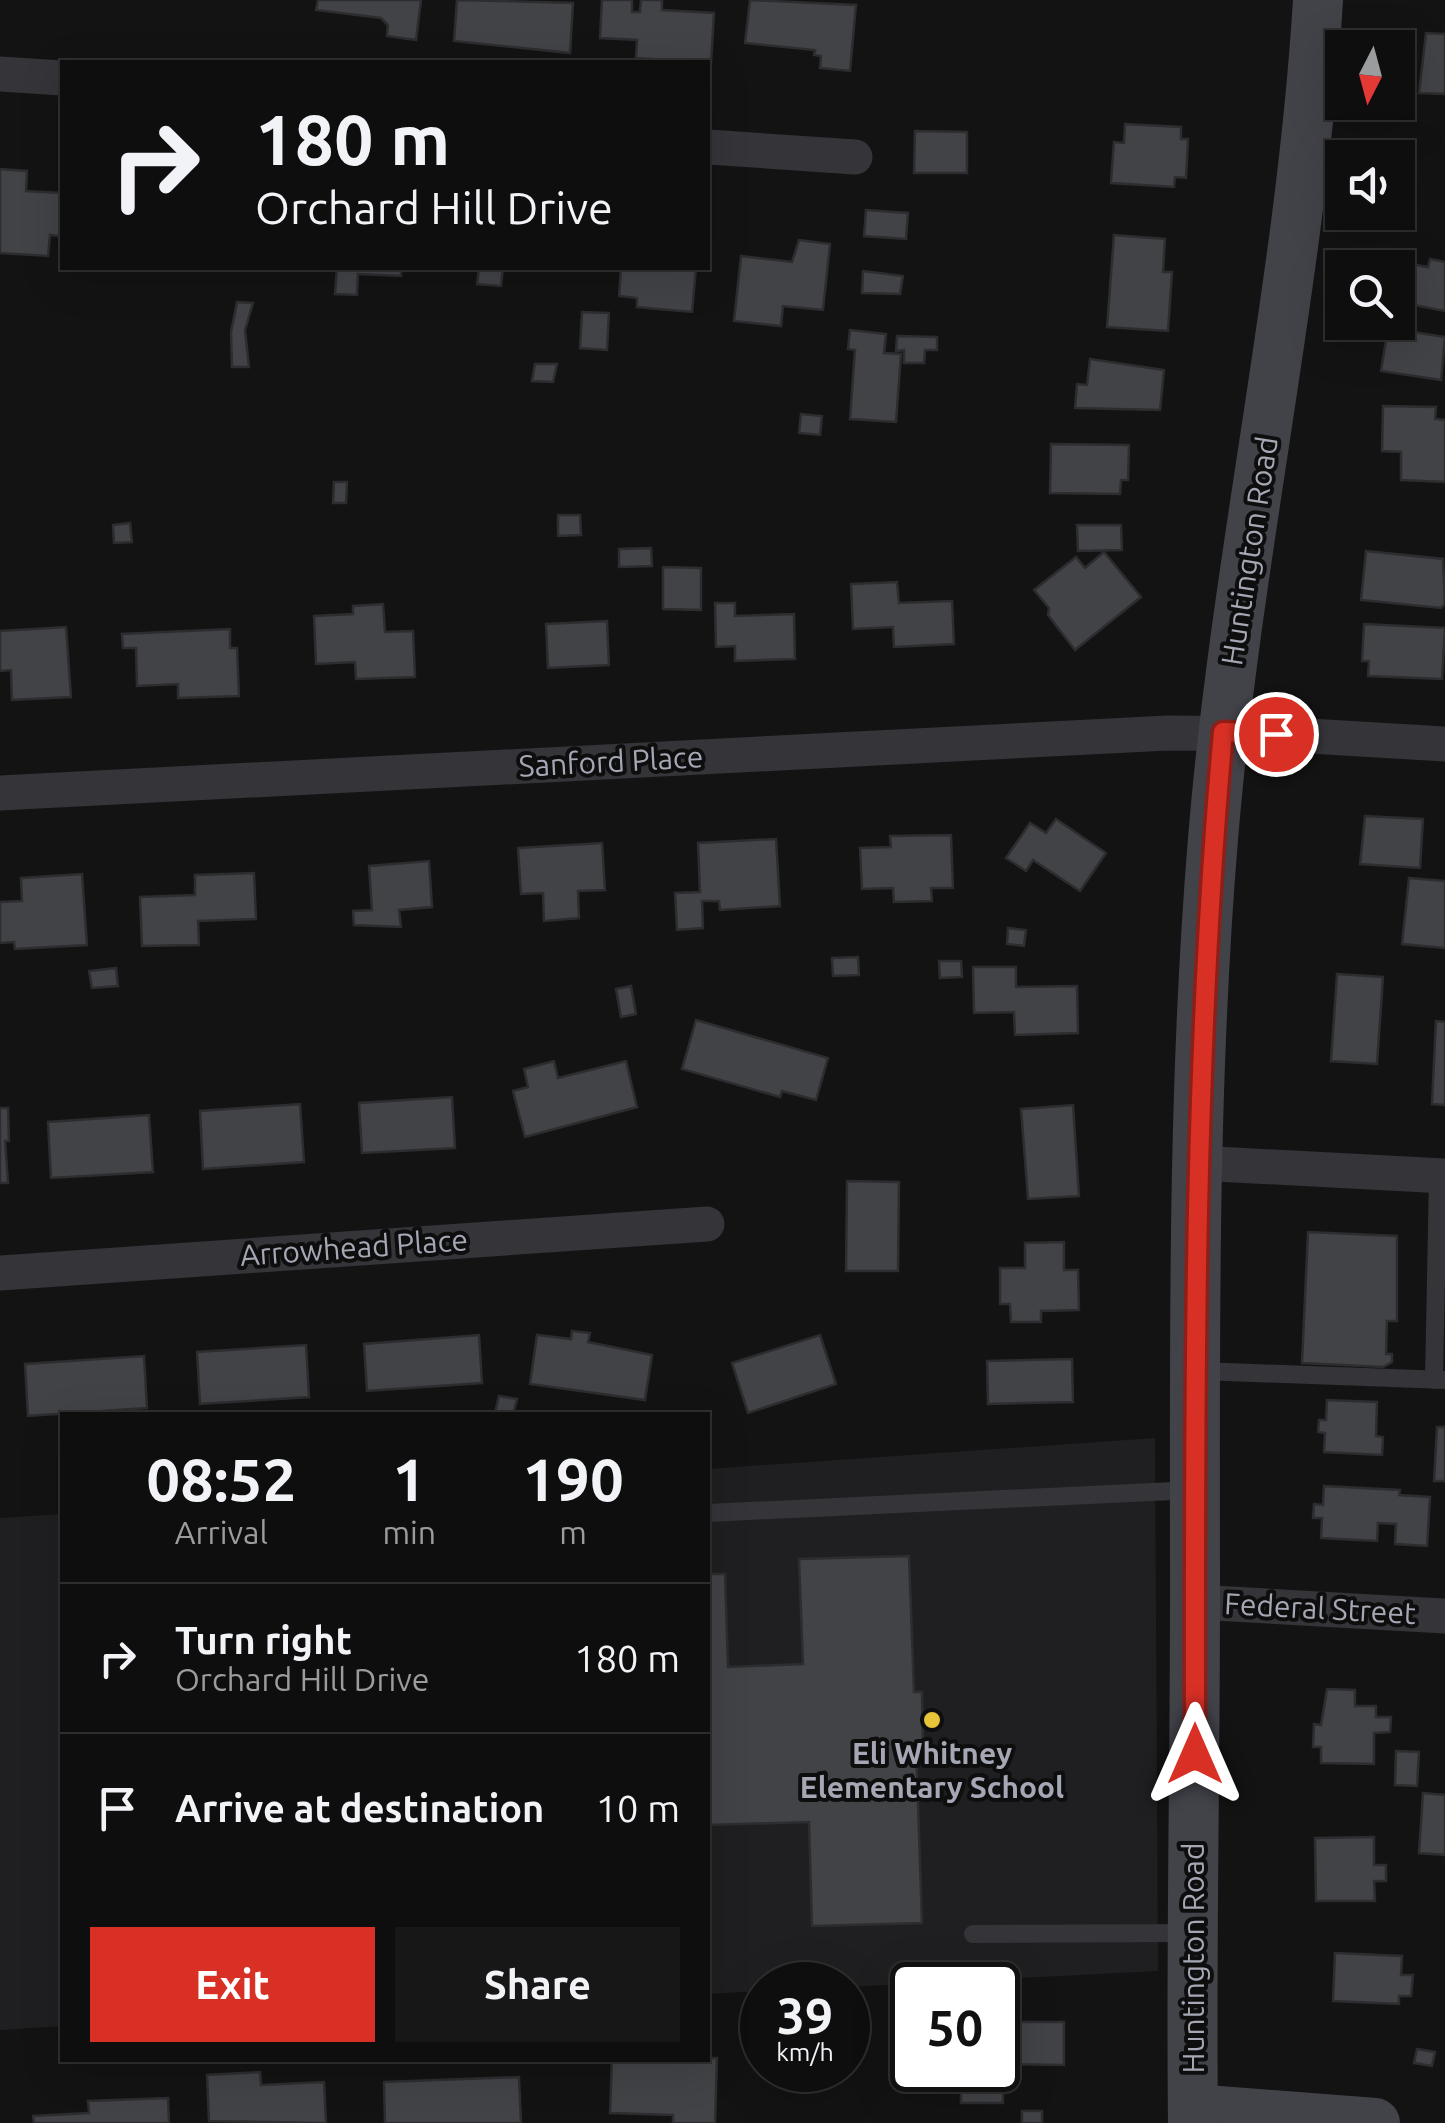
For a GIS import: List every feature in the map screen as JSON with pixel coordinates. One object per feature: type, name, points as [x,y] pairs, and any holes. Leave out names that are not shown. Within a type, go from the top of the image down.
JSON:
[{"type":"main road","name":"Huntington Road","points":[[1193,2116],[1194,1370],[1202,1004],[1223,732],[1293,274],[1310,129],[1318,0]]},
{"type":"main road","points":[[1193,2116],[1376,2123]]},
{"type":"street","points":[[0,74],[60,78]]},
{"type":"street","points":[[710,147],[855,158]]},
{"type":"street","name":"Sanford Place","points":[[0,793],[1223,732],[1445,744]]},
{"type":"street","points":[[1197,1163],[1441,1176]]},
{"type":"street","name":"Arrowhead Place","points":[[0,1273],[707,1224]]},
{"type":"street","name":"Federal Street","points":[[1195,1602],[1445,1616]]},
{"type":"lane","points":[[1194,1370],[1439,1380],[1441,1176]]},
{"type":"lane","points":[[710,1513],[1195,1490]]},
{"type":"lane","points":[[973,1934],[1194,1932]]},
{"type":"shaded area","name":"Eli Whitney Elementary School","points":[[1155,1438],[1158,1971],[1020,1978],[1020,1962],[890,1962],[890,1985],[870,1986],[870,1962],[740,1962],[740,1992],[710,1994],[710,1469]]},
{"type":"shaded area","points":[[60,1514],[60,2026],[0,2030],[0,1518]]},
{"type":"building","points":[[318,0],[421,0],[416,40],[387,36],[388,25],[381,18],[316,10]]},
{"type":"building","points":[[457,0],[573,3],[570,53],[454,41]]},
{"type":"building","points":[[602,0],[632,0],[632,12],[640,12],[641,0],[662,0],[662,10],[714,13],[711,63],[636,58],[637,40],[600,38]]},
{"type":"building","points":[[750,0],[856,5],[850,71],[820,68],[821,56],[814,55],[815,50],[745,43]]},
{"type":"building","points":[[1426,33],[1445,34],[1445,94],[1419,93]]},
{"type":"building","points":[[1125,124],[1181,127],[1181,139],[1188,139],[1186,178],[1175,177],[1174,187],[1111,183],[1114,142],[1124,143]]},
{"type":"building","points":[[915,131],[967,132],[967,173],[914,173]]},
{"type":"building","points":[[0,169],[27,171],[26,191],[60,193],[59,236],[50,235],[48,256],[0,253]]},
{"type":"building","points":[[866,210],[908,213],[906,239],[864,236]]},
{"type":"building","points":[[1114,235],[1165,239],[1163,272],[1172,272],[1168,331],[1107,327]]},
{"type":"building","points":[[799,240],[830,244],[823,310],[783,306],[781,326],[734,321],[741,256],[792,262]]},
{"type":"building","points":[[1430,259],[1445,262],[1445,311],[1415,305],[1415,265],[1428,267]]},
{"type":"building","points":[[337,270],[401,270],[401,276],[358,274],[357,295],[335,294]]},
{"type":"building","points":[[479,270],[503,270],[501,286],[477,284]]},
{"type":"building","points":[[621,270],[696,270],[692,312],[637,307],[637,298],[619,296]]},
{"type":"building","points":[[863,271],[903,276],[900,294],[862,293]]},
{"type":"building","points":[[237,302],[253,303],[245,330],[249,367],[232,367],[231,332]]},
{"type":"building","points":[[582,312],[609,313],[607,350],[580,348]]},
{"type":"building","points":[[850,330],[886,334],[884,353],[901,354],[896,422],[850,419],[855,350],[848,349]]},
{"type":"building","points":[[1415,332],[1445,337],[1441,380],[1381,371],[1386,340],[1415,340]]},
{"type":"building","points":[[897,336],[937,337],[937,350],[925,350],[924,363],[904,363],[904,350],[896,351]]},
{"type":"building","points":[[1090,359],[1164,370],[1160,410],[1075,408],[1077,384],[1087,385]]},
{"type":"building","points":[[535,364],[557,364],[553,382],[532,381]]},
{"type":"building","points":[[1383,406],[1436,407],[1435,419],[1445,420],[1445,482],[1401,480],[1401,452],[1382,451]]},
{"type":"building","points":[[801,414],[822,416],[820,435],[799,433]]},
{"type":"building","points":[[1051,444],[1129,445],[1128,480],[1121,480],[1120,494],[1050,493]]},
{"type":"building","points":[[334,482],[347,482],[346,503],[333,503]]},
{"type":"building","points":[[558,515],[580,515],[581,535],[558,536]]},
{"type":"building","points":[[130,523],[132,542],[114,543],[113,525]]},
{"type":"building","points":[[1077,525],[1121,525],[1122,550],[1078,551]]},
{"type":"building","points":[[651,548],[652,566],[619,567],[619,549]]},
{"type":"building","points":[[1366,551],[1443,559],[1445,604],[1441,608],[1361,600]]},
{"type":"building","points":[[1104,552],[1141,597],[1075,650],[1034,590],[1076,557],[1085,568]]},
{"type":"building","points":[[663,567],[701,568],[701,610],[663,609]]},
{"type":"building","points":[[897,582],[899,603],[952,601],[954,644],[894,647],[893,627],[853,629],[851,584]]},
{"type":"building","points":[[715,603],[735,603],[735,616],[794,614],[795,659],[735,661],[735,646],[716,647]]},
{"type":"building","points":[[383,604],[385,632],[413,631],[415,677],[356,679],[355,662],[316,664],[314,616],[353,614],[353,606]]},
{"type":"building","points":[[607,621],[609,665],[548,668],[546,624]]},
{"type":"building","points":[[1364,624],[1445,628],[1442,679],[1368,676],[1369,661],[1362,661]]},
{"type":"building","points":[[66,627],[71,697],[12,700],[11,670],[0,671],[0,631]]},
{"type":"building","points":[[230,629],[230,648],[237,648],[239,696],[178,698],[178,684],[137,686],[136,648],[123,648],[122,634]]},
{"type":"building","points":[[1365,816],[1423,819],[1420,868],[1360,864]]},
{"type":"building","points":[[1056,819],[1106,853],[1080,891],[1033,860],[1026,871],[1006,858],[1030,823],[1046,833]]},
{"type":"building","points":[[951,835],[953,888],[931,888],[932,901],[894,902],[893,888],[862,889],[860,848],[891,847],[890,836]]},
{"type":"building","points":[[776,839],[780,906],[720,910],[719,901],[702,901],[703,928],[677,930],[675,893],[700,892],[698,843]]},
{"type":"building","points":[[602,843],[605,890],[578,891],[579,918],[544,921],[543,893],[521,894],[518,848]]},
{"type":"building","points":[[429,861],[432,907],[399,910],[401,927],[354,925],[353,911],[372,910],[369,866]]},
{"type":"building","points":[[254,873],[256,919],[198,921],[199,945],[142,946],[140,897],[195,895],[195,875]]},
{"type":"building","points":[[82,874],[87,945],[15,949],[14,942],[0,943],[0,902],[22,901],[21,878]]},
{"type":"building","points":[[1409,878],[1445,881],[1445,948],[1402,944]]},
{"type":"building","points":[[1008,928],[1026,930],[1024,946],[1007,944]]},
{"type":"building","points":[[858,957],[859,975],[833,976],[832,958]]},
{"type":"building","points":[[939,961],[961,961],[962,977],[940,978]]},
{"type":"building","points":[[973,967],[1016,967],[1016,987],[1077,986],[1078,1033],[1015,1035],[1014,1012],[974,1013]]},
{"type":"building","points":[[116,968],[118,986],[92,988],[89,971]]},
{"type":"building","points":[[1337,974],[1383,977],[1377,1064],[1331,1061]]},
{"type":"building","points":[[631,986],[636,1014],[621,1017],[616,989]]},
{"type":"building","points":[[696,1020],[828,1058],[816,1100],[782,1091],[780,1097],[682,1069]]},
{"type":"building","points":[[1436,1021],[1445,1022],[1445,1105],[1432,1104]]},
{"type":"building","points":[[554,1061],[558,1078],[626,1061],[637,1107],[525,1137],[513,1091],[528,1087],[524,1069]]},
{"type":"building","points":[[452,1097],[455,1148],[362,1153],[359,1103]]},
{"type":"building","points":[[300,1104],[304,1162],[203,1169],[200,1111]]},
{"type":"building","points":[[1073,1105],[1079,1196],[1028,1199],[1021,1109]]},
{"type":"building","points":[[0,1108],[8,1108],[8,1183],[0,1183]]},
{"type":"building","points":[[149,1115],[153,1172],[51,1178],[48,1122]]},
{"type":"building","points":[[847,1181],[899,1182],[898,1271],[846,1271]]},
{"type":"building","points":[[1308,1232],[1397,1236],[1397,1321],[1387,1321],[1386,1354],[1392,1354],[1392,1362],[1383,1367],[1302,1363]]},
{"type":"building","points":[[1064,1242],[1064,1270],[1078,1270],[1079,1310],[1041,1311],[1041,1322],[1011,1322],[1010,1304],[1000,1304],[1000,1268],[1025,1268],[1025,1243]]},
{"type":"building","points":[[572,1331],[590,1333],[588,1342],[652,1355],[645,1400],[530,1384],[537,1335],[571,1339]]},
{"type":"building","points":[[479,1335],[482,1383],[367,1391],[364,1344]]},
{"type":"building","points":[[820,1335],[836,1384],[748,1413],[732,1363]]},
{"type":"building","points":[[306,1345],[309,1397],[200,1404],[197,1352]]},
{"type":"building","points":[[144,1356],[147,1408],[28,1416],[25,1364]]},
{"type":"building","points":[[1072,1359],[1073,1402],[988,1404],[987,1361]]},
{"type":"building","points":[[499,1396],[517,1399],[514,1412],[495,1412]]},
{"type":"building","points":[[1327,1400],[1377,1402],[1376,1436],[1383,1437],[1382,1455],[1324,1452],[1325,1433],[1318,1432],[1319,1420],[1326,1420]]},
{"type":"building","points":[[1437,1427],[1445,1427],[1445,1481],[1434,1481]]},
{"type":"building","points":[[1324,1486],[1400,1490],[1399,1495],[1430,1497],[1427,1546],[1395,1544],[1396,1524],[1378,1523],[1377,1541],[1321,1538],[1322,1518],[1313,1518],[1314,1504],[1323,1505]]},
{"type":"building","points":[[909,1556],[914,1692],[922,1692],[923,1742],[916,1743],[922,1923],[812,1926],[809,1822],[710,1825],[710,1574],[725,1574],[728,1667],[803,1664],[799,1559]]},
{"type":"building","points":[[1327,1689],[1355,1690],[1355,1706],[1376,1706],[1376,1717],[1391,1717],[1390,1732],[1374,1733],[1374,1764],[1321,1763],[1321,1747],[1313,1747],[1314,1724],[1321,1725]]},
{"type":"building","points":[[1396,1751],[1419,1752],[1417,1786],[1395,1785]]},
{"type":"building","points":[[1423,1793],[1445,1795],[1445,1855],[1419,1853]]},
{"type":"building","points":[[1374,1837],[1374,1865],[1386,1865],[1386,1881],[1374,1881],[1375,1901],[1316,1901],[1315,1838]]},
{"type":"building","points":[[1335,1953],[1402,1956],[1401,1975],[1413,1975],[1411,1996],[1399,1996],[1399,2004],[1333,2001]]},
{"type":"building","points":[[1020,2022],[1064,2022],[1064,2065],[1020,2064]]},
{"type":"building","points":[[1417,2049],[1435,2052],[1432,2066],[1414,2063]]},
{"type":"building","points":[[710,2058],[717,2058],[715,2123],[673,2123],[673,2115],[610,2113],[612,2062],[710,2062]]},
{"type":"building","points":[[260,2072],[261,2085],[324,2082],[326,2123],[209,2121],[207,2075]]},
{"type":"building","points":[[519,2077],[521,2123],[385,2123],[384,2082]]},
{"type":"building","points":[[961,2092],[1003,2092],[1003,2103],[961,2103]]},
{"type":"building","points":[[168,2098],[169,2123],[34,2123],[33,2116],[89,2113],[88,2101]]},
{"type":"building","points":[[1022,2111],[1042,2111],[1042,2123],[1022,2123]]},
{"type":"place","name":"Eli Whitney Elementary School","points":[[932,1720]]},
{"type":"route","points":[[1195,1754],[1197,1163],[1213,840],[1223,732],[1276,734]]}]
